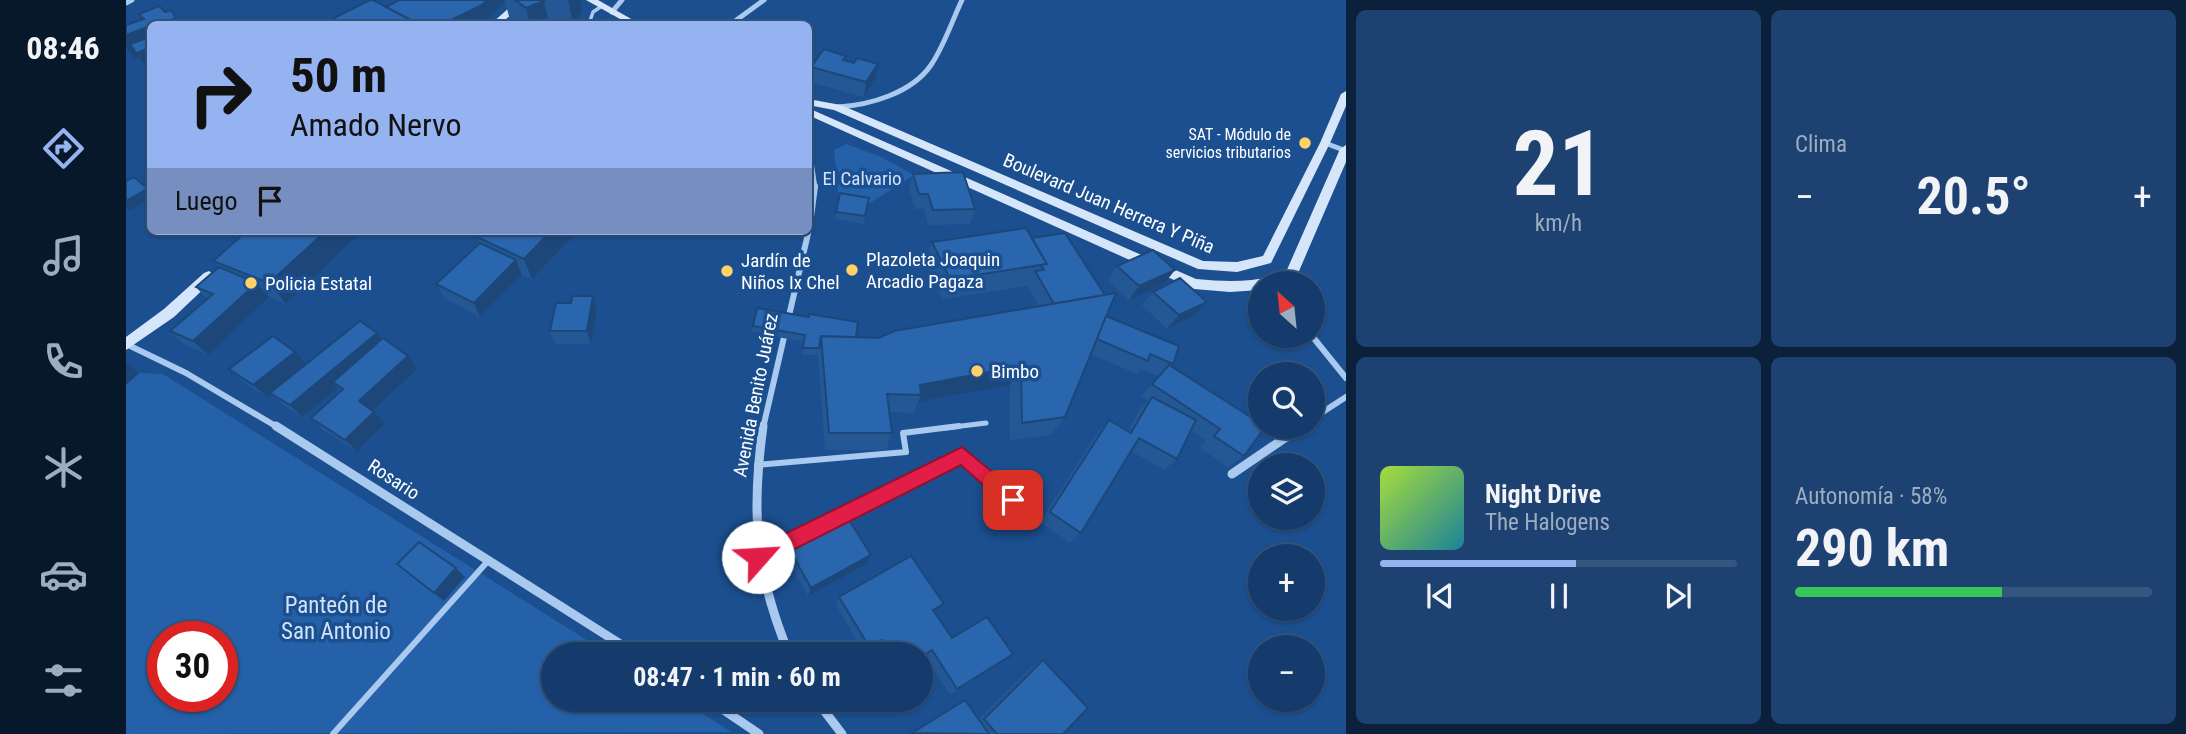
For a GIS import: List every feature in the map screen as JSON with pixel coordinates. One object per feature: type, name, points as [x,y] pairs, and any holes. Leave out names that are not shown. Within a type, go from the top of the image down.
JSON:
[{"type":"main road","points":[[499,21],[524,0]]},
{"type":"main road","points":[[591,0],[629,21]]},
{"type":"main road","name":"Boulevard Juan Herrera Y Piña","points":[[812,103],[836,107],[1210,267],[1237,267],[1267,260],[1346,94]]},
{"type":"main road","name":"Boulevard Juan Herrera Y Piña","points":[[812,113],[1194,284],[1248,286]]},
{"type":"main road","points":[[1293,271],[1346,150]]},
{"type":"main road","points":[[126,344],[169,313],[222,264]]},
{"type":"street","points":[[126,3],[132,0]]},
{"type":"street","points":[[607,9],[622,0]]},
{"type":"street","points":[[735,21],[764,0]]},
{"type":"street","points":[[836,107],[860,107],[876,102],[903,89],[923,74],[931,66],[962,0]]},
{"type":"street","points":[[1325,143],[1346,150]]},
{"type":"street","name":"Avenida Benito Juárez","points":[[812,157],[817,176],[812,207]]},
{"type":"street","name":"Avenida Benito Juárez","points":[[784,642],[774,619],[758,557],[754,506],[757,465],[774,375],[806,235]]},
{"type":"street","name":"Rosario","points":[[126,344],[186,373],[351,471],[617,642]]},
{"type":"street","points":[[1322,348],[1346,378]]},
{"type":"street","points":[[1325,411],[1346,397]]},
{"type":"street","points":[[1232,474],[1283,439]]},
{"type":"street","points":[[758,557],[962,455],[1030,515]]},
{"type":"street","points":[[724,712],[746,729],[759,734]]},
{"type":"street","points":[[825,712],[842,734]]},
{"type":"lane","points":[[590,21],[593,12],[607,9]]},
{"type":"lane","points":[[757,465],[906,452],[903,433],[986,423]]},
{"type":"lane","points":[[333,734],[488,561]]},
{"type":"green space","name":"El Calvario","points":[[846,144],[879,156],[914,175],[867,205],[839,201],[834,150]]},
{"type":"green space","name":"Panteón de San Antonio","points":[[139,373],[163,374],[590,642],[541,642],[541,712],[700,712],[732,732],[126,734],[126,385]]},
{"type":"building","points":[[373,0],[413,21],[328,21]]},
{"type":"building","points":[[399,0],[487,0],[449,21],[412,21],[386,7]]},
{"type":"building","points":[[515,0],[542,0],[544,1],[526,8]]},
{"type":"building","points":[[159,6],[165,12],[171,10],[176,21],[147,21],[147,27],[126,35],[126,25],[144,19],[139,14]]},
{"type":"building","points":[[147,38],[147,49],[136,53],[130,44]]},
{"type":"building","points":[[824,49],[846,56],[843,60],[854,63],[857,58],[878,64],[866,82],[812,66]]},
{"type":"building","points":[[963,172],[975,209],[933,210],[928,194],[919,194],[913,174]]},
{"type":"building","points":[[134,177],[147,190],[126,201],[126,181]]},
{"type":"building","points":[[840,193],[869,198],[865,216],[836,212]]},
{"type":"building","points":[[1026,228],[1047,264],[950,279],[932,242]]},
{"type":"building","points":[[1065,233],[1105,295],[1054,304],[1035,271],[1044,270],[1041,265],[1047,264],[1032,238]]},
{"type":"building","points":[[242,235],[322,235],[269,283],[213,261]]},
{"type":"building","points":[[479,235],[547,235],[524,259],[477,237]]},
{"type":"building","points":[[480,243],[516,260],[474,303],[436,284]]},
{"type":"building","points":[[1153,250],[1175,270],[1139,286],[1117,266]]},
{"type":"building","points":[[219,267],[257,283],[193,341],[170,331],[213,294],[196,287]]},
{"type":"building","points":[[1180,278],[1207,302],[1179,315],[1153,292]]},
{"type":"building","points":[[1116,293],[1065,417],[1022,423],[1021,366],[920,385],[921,395],[887,394],[892,433],[829,433],[821,336],[879,338],[894,331]]},
{"type":"building","points":[[572,296],[593,296],[587,331],[550,331],[556,303],[571,303]]},
{"type":"building","points":[[757,308],[858,322],[856,337],[821,336],[819,348],[803,348],[805,335],[753,326]]},
{"type":"building","points":[[1106,316],[1179,346],[1173,364],[1150,354],[1148,361],[1097,339]]},
{"type":"building","points":[[360,321],[377,333],[290,405],[270,393]]},
{"type":"building","points":[[273,336],[295,352],[253,385],[229,369]]},
{"type":"building","points":[[383,338],[408,356],[359,401],[374,412],[345,440],[311,418],[343,389],[333,382]]},
{"type":"building","points":[[1169,365],[1248,415],[1248,439],[1256,439],[1244,456],[1214,436],[1220,429],[1152,384]]},
{"type":"building","points":[[1152,397],[1196,420],[1177,459],[1139,438],[1081,533],[1050,512],[1109,420],[1131,433]]},
{"type":"building","points":[[846,515],[871,555],[811,588],[787,545]]},
{"type":"building","points":[[419,542],[456,568],[434,593],[397,564]]},
{"type":"building","points":[[911,556],[944,604],[933,610],[952,638],[987,617],[1013,654],[957,689],[933,652],[933,642],[866,642],[839,597]]},
{"type":"building","points":[[1043,660],[1088,708],[1063,734],[997,734],[984,719]]},
{"type":"building","points":[[965,700],[989,734],[912,733]]},
{"type":"place","name":"SAT - Módulo de servicios tributarios","points":[[1305,143]]},
{"type":"place","name":"Plazoleta Joaquin Arcadio Pagaza","points":[[852,270]]},
{"type":"place","name":"Jardín de Niños Ix Chel","points":[[727,271]]},
{"type":"place","name":"Policia Estatal","points":[[251,283]]},
{"type":"place","name":"Bimbo","points":[[977,371]]},
{"type":"route","points":[[758,557],[962,455],[1013,500]]}]
